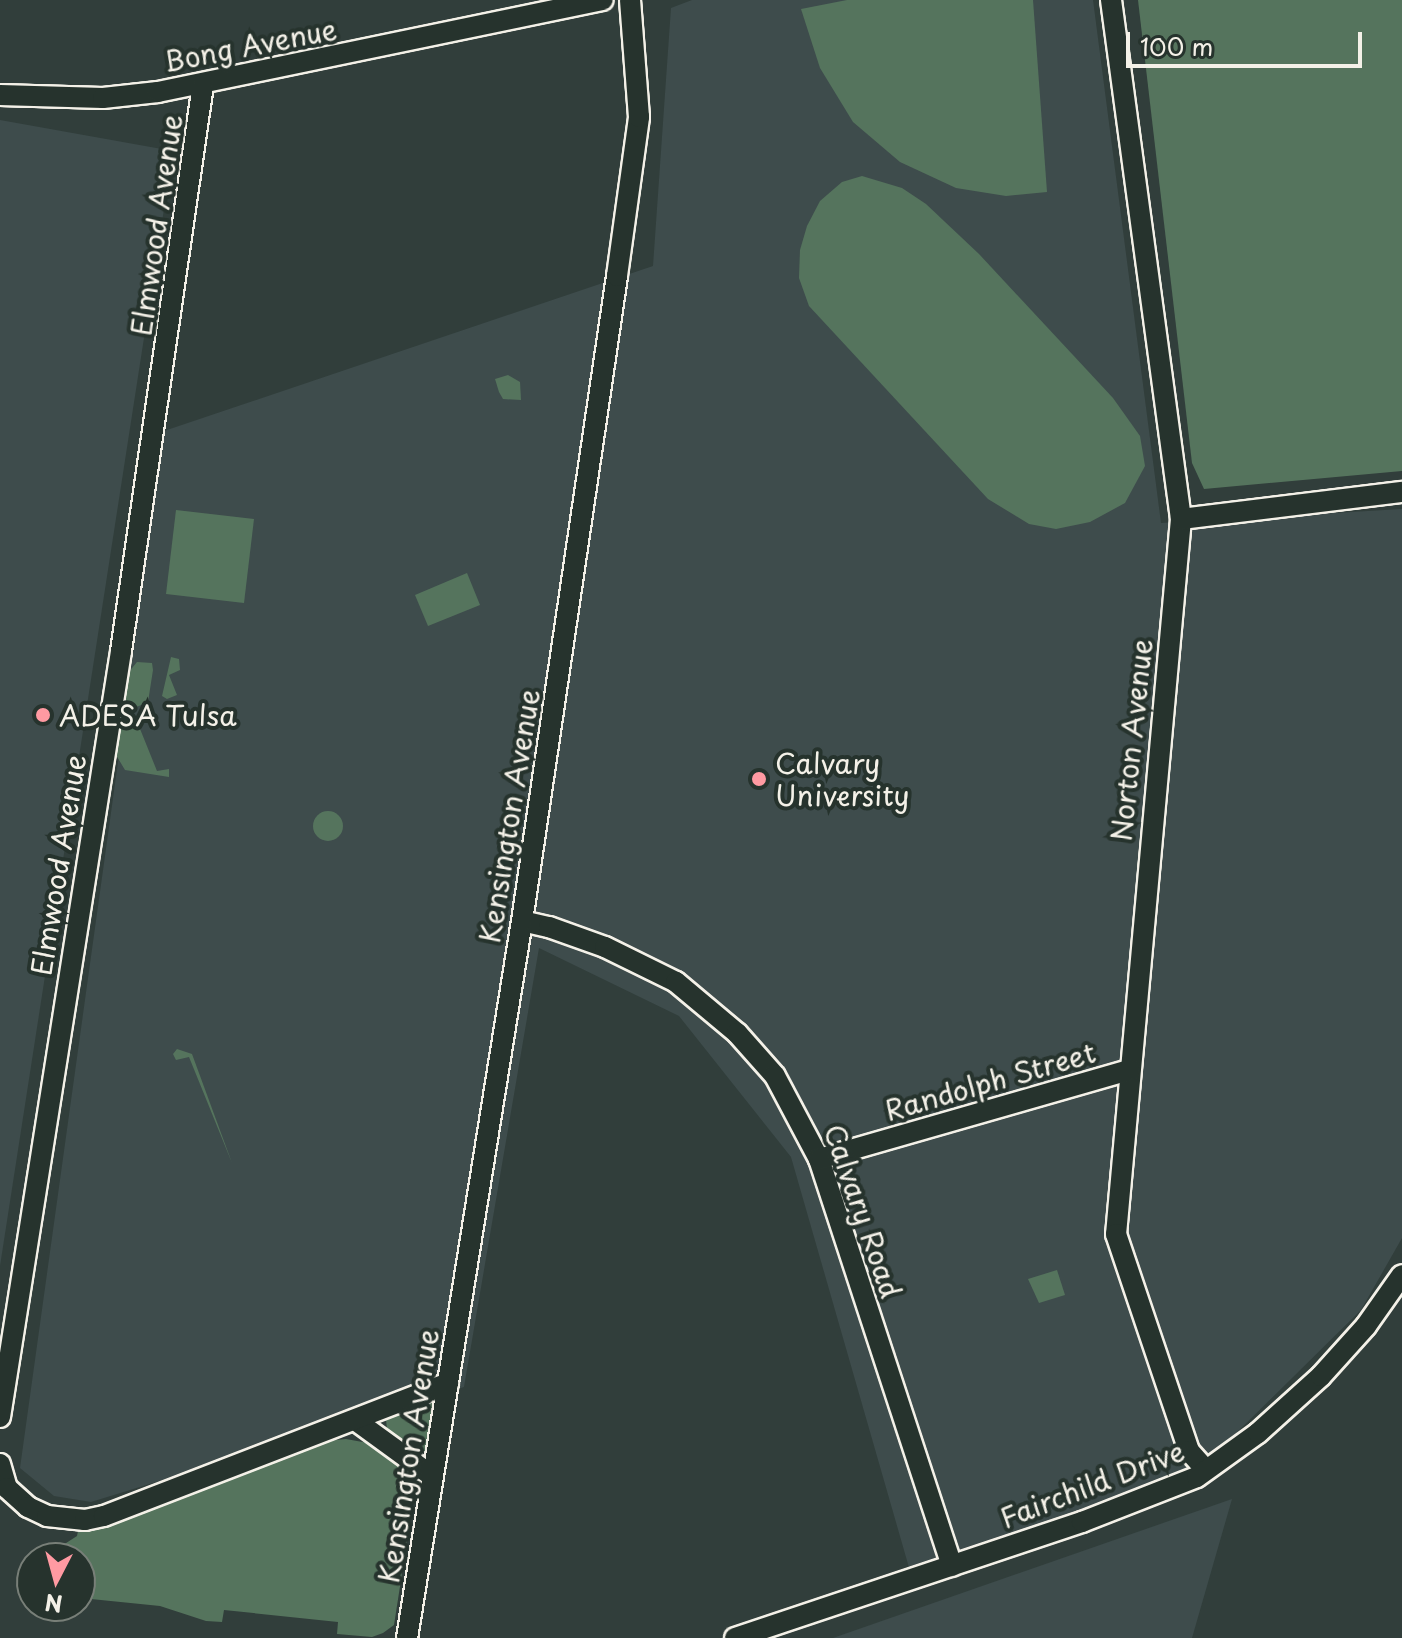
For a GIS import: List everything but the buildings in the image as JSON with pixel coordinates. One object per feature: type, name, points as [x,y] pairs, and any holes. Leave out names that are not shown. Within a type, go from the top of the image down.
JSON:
[{"type":"street","name":"Bong Avenue","points":[[0,95],[103,98],[203,85],[603,0]]},
{"type":"street","name":"Kensington Avenue","points":[[407,1638],[522,921],[639,117],[630,0]]},
{"type":"street","name":"Norton Avenue","points":[[1111,0],[1181,519],[1116,1234],[1189,1451],[1206,1470]]},
{"type":"street","name":"Elmwood Avenue","points":[[0,1417],[137,546],[203,85]]},
{"type":"street","points":[[1181,519],[1402,492]]},
{"type":"street","name":"Calvary Road","points":[[522,921],[549,927],[641,963],[705,1004],[775,1076],[819,1159],[952,1566]]},
{"type":"street","name":"Randolph Street","points":[[819,1159],[1130,1070]]},
{"type":"street","name":"Fairchild Drive","points":[[735,1638],[1131,1505],[1206,1470],[1258,1433],[1315,1383],[1366,1326],[1402,1275]]},
{"type":"street","points":[[0,1464],[7,1488],[28,1507],[47,1516],[85,1520],[104,1516],[448,1383]]},
{"type":"street","points":[[355,1420],[432,1476]]},
{"type":"shaded area","name":"Calvary University","points":[[692,0],[1093,0],[1161,523],[1402,509],[1402,1238],[1361,1310],[1217,1452],[1173,1480],[1040,1523],[910,1571],[791,1157],[679,1016],[539,948],[464,1387],[91,1502],[54,1496],[20,1468],[164,431],[653,266],[671,8]]},
{"type":"shaded area","name":"ADESA Tulsa","points":[[0,120],[173,151],[0,1266]]},
{"type":"shaded area","points":[[1232,1499],[1192,1638],[833,1638]]},
{"type":"green space","points":[[847,0],[1033,0],[1047,192],[1006,196],[956,188],[900,162],[853,122],[820,68],[801,9]]},
{"type":"green space","points":[[1138,0],[1402,0],[1402,471],[1204,489],[1192,463]]},
{"type":"green space","points":[[862,176],[902,188],[926,204],[979,254],[1113,398],[1140,436],[1145,466],[1125,503],[1090,522],[1056,529],[1029,524],[988,499],[809,306],[799,278],[800,250],[807,226],[820,201],[842,182]]},
{"type":"green space","points":[[508,375],[520,382],[521,400],[503,399],[499,392],[495,379]]},
{"type":"green space","points":[[176,510],[254,519],[244,603],[166,594]]},
{"type":"green space","points":[[467,573],[480,605],[428,626],[415,595]]},
{"type":"green space","points":[[171,657],[179,659],[180,670],[169,675],[177,695],[167,699],[162,696]]},
{"type":"green space","points":[[137,662],[152,663],[153,670],[148,702],[132,709],[157,771],[169,769],[169,777],[125,770],[116,755],[128,673]]},
{"type":"green space","points":[[328,811],[339,815],[343,826],[339,837],[328,841],[317,837],[313,826],[317,815]]},
{"type":"green space","points":[[177,1049],[192,1054],[232,1163],[189,1057],[176,1060],[173,1054]]},
{"type":"green space","points":[[1057,1270],[1065,1295],[1039,1303],[1028,1279]]},
{"type":"green space","points":[[431,1402],[435,1410],[428,1451],[416,1453],[387,1430],[386,1419],[419,1403]]},
{"type":"green space","points":[[346,1439],[368,1443],[386,1451],[403,1465],[415,1490],[394,1625],[383,1633],[372,1637],[337,1634],[338,1622],[224,1610],[222,1622],[206,1621],[160,1606],[96,1600],[96,1542],[68,1542],[77,1536],[78,1531],[162,1506],[326,1441]]},
{"type":"place","name":"ADESA Tulsa","points":[[43,715]]},
{"type":"place","name":"Calvary University","points":[[759,779]]}]
